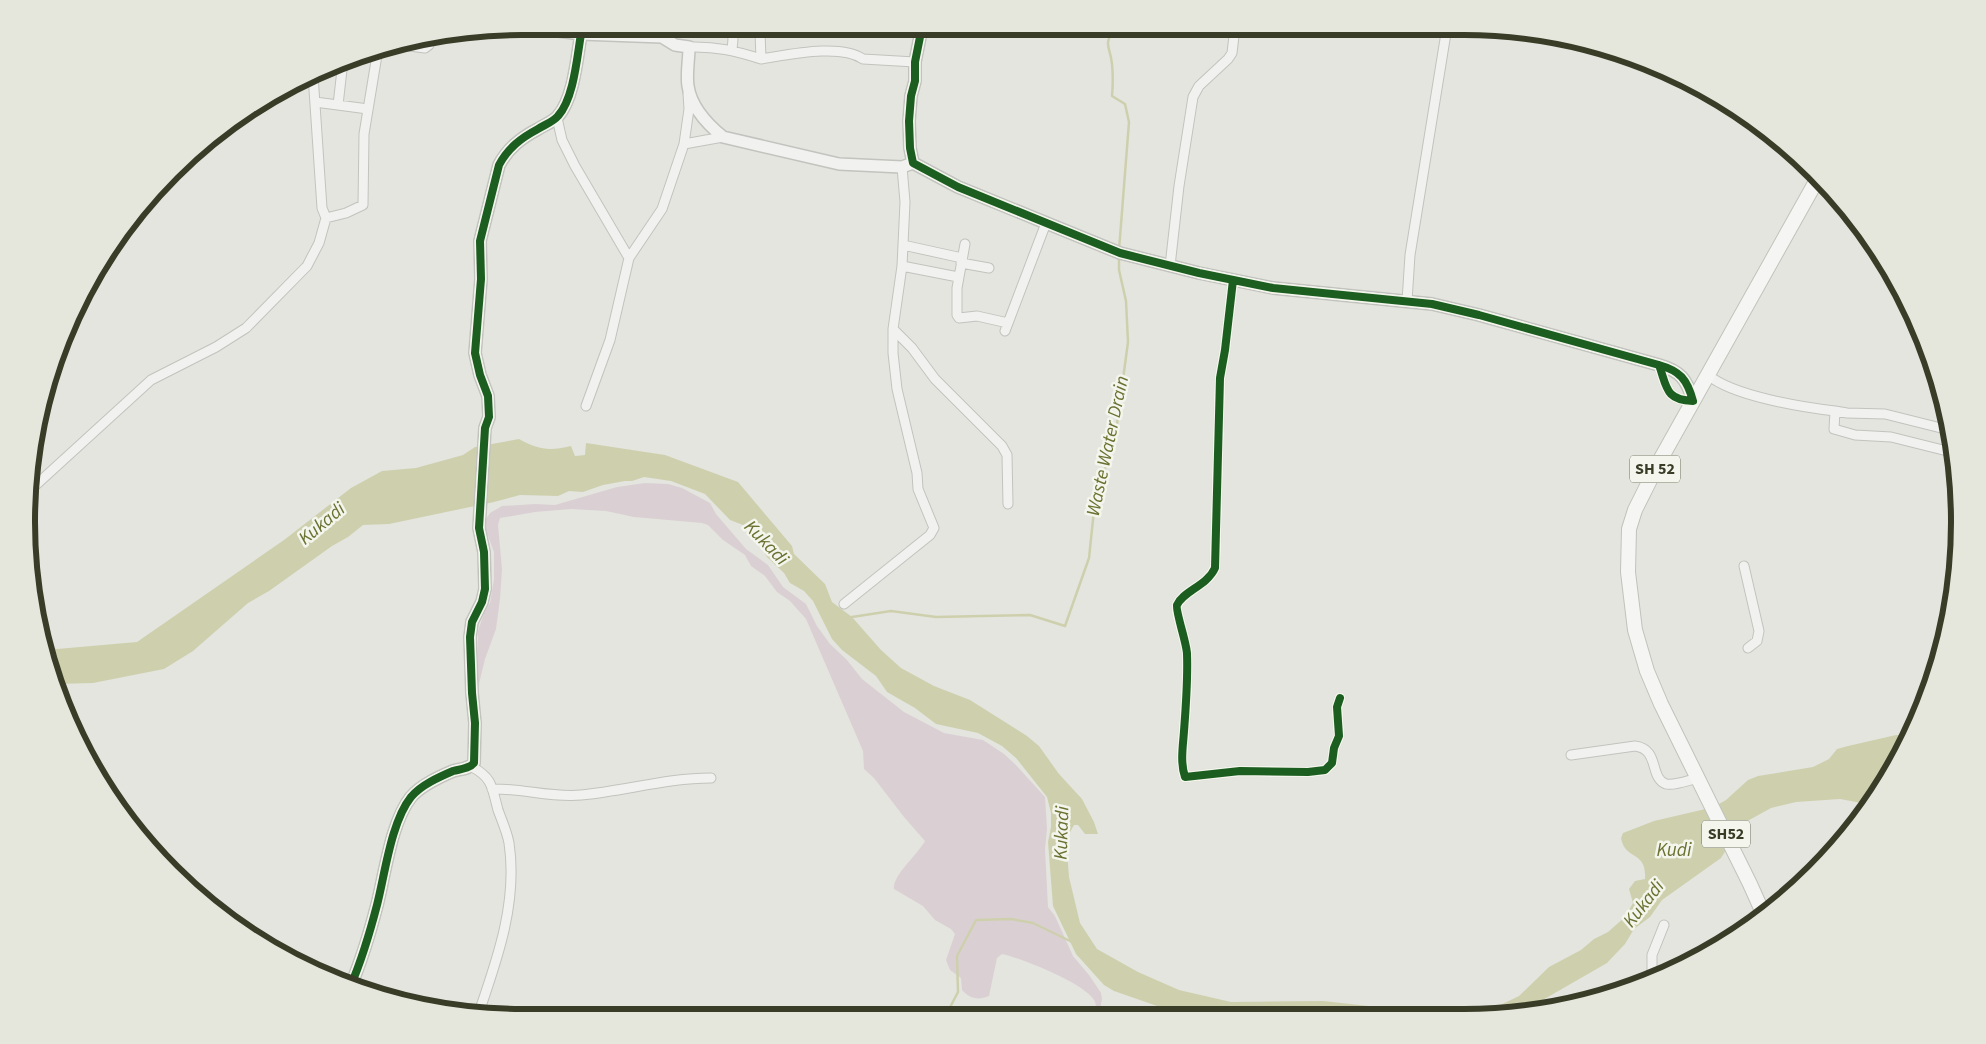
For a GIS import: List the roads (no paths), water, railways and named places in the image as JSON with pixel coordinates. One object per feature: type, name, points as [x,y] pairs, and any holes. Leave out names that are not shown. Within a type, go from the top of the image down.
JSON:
[{"type":"main road","name":"SH 52","points":[[1699,780],[1660,704],[1647,671],[1635,630],[1628,572],[1630,529],[1635,510],[1692,400],[1708,375],[1814,185]]},
{"type":"main road","name":"SH52","points":[[1699,780],[1761,908]]},
{"type":"street","points":[[472,767],[475,759],[475,723],[470,637],[472,622],[486,589],[484,552],[479,528],[485,428],[490,417],[488,396],[480,375],[475,353],[481,279],[480,241],[499,165],[505,154],[528,134],[556,118],[562,111],[570,92],[581,35]]},
{"type":"street","points":[[622,35],[662,36],[675,45],[732,50],[761,59],[817,50],[856,54],[863,59],[915,62]]},
{"type":"street","points":[[732,35],[732,50]]},
{"type":"street","points":[[760,35],[761,59]]},
{"type":"street","points":[[844,604],[930,535],[934,528],[918,489],[917,473],[897,389],[893,353],[893,329],[902,266],[907,165],[910,148],[909,121],[911,96],[915,81],[915,62],[920,35]]},
{"type":"street","points":[[1170,266],[1179,186],[1193,97],[1198,86],[1228,59],[1232,53],[1234,35]]},
{"type":"street","points":[[1407,301],[1410,255],[1447,35]]},
{"type":"street","points":[[416,47],[425,48],[429,44]]},
{"type":"street","points":[[586,406],[610,340],[629,258],[662,209],[684,144],[689,110],[689,47]]},
{"type":"street","points":[[326,218],[346,213],[363,205],[364,134],[376,58]]},
{"type":"street","points":[[338,105],[342,70]]},
{"type":"street","points":[[37,484],[151,380],[216,347],[246,328],[307,266],[319,243],[326,218],[322,208],[314,82]]},
{"type":"street","points":[[688,87],[696,109],[708,125],[723,136],[839,164],[907,165],[1120,253],[1170,266],[1273,288],[1390,301],[1407,301],[1479,315],[1659,365],[1672,369],[1689,386],[1692,400],[1673,398],[1668,391],[1659,365]]},
{"type":"street","points":[[315,102],[368,109]]},
{"type":"street","points":[[556,118],[562,140],[575,166],[629,258]]},
{"type":"street","points":[[684,144],[723,136]]},
{"type":"street","points":[[965,244],[958,277],[957,314],[959,318],[977,316],[1007,328],[1046,223]]},
{"type":"street","points":[[903,245],[989,268]]},
{"type":"street","points":[[902,266],[958,277]]},
{"type":"street","points":[[1233,280],[1220,384],[1215,568],[1212,575],[1205,582],[1181,600],[1177,609],[1187,651],[1188,676],[1182,759],[1185,777],[1240,771],[1308,772],[1325,770],[1332,763],[1334,748],[1339,736],[1337,707],[1340,698]]},
{"type":"street","points":[[893,329],[912,348],[935,379],[1002,446],[1007,455],[1008,504]]},
{"type":"street","points":[[1708,375],[1727,387],[1801,407],[1848,413],[1885,414],[1942,428]]},
{"type":"street","points":[[1835,411],[1834,429],[1855,436],[1892,437],[1946,451]]},
{"type":"street","points":[[1744,566],[1759,631],[1757,641],[1748,648]]},
{"type":"street","points":[[1571,755],[1634,746],[1642,747],[1646,749],[1651,757],[1660,779],[1666,784],[1699,780]]},
{"type":"street","points":[[353,979],[369,936],[392,840],[403,810],[411,797],[422,787],[454,771],[472,767],[484,774],[492,789],[509,841],[512,867],[502,946],[481,1007]]},
{"type":"street","points":[[492,789],[507,788],[580,796],[674,780],[711,778]]},
{"type":"street","points":[[1652,971],[1652,954],[1664,925]]},
{"type":"water","name":"Kukadi","points":[[519,439],[544,449],[571,446],[575,456],[585,455],[586,443],[665,455],[738,482],[792,546],[794,554],[825,584],[832,602],[852,617],[881,650],[901,668],[934,686],[970,700],[1027,736],[1039,746],[1059,774],[1082,799],[1098,834],[1085,834],[1078,825],[1074,825],[1069,834],[1067,851],[1069,877],[1080,923],[1097,949],[1138,972],[1179,990],[1231,1002],[1323,1001],[1396,1009],[1166,1009],[1114,991],[1104,985],[1076,954],[1053,906],[1048,842],[1051,813],[1047,797],[1016,758],[1002,746],[978,733],[936,724],[915,708],[887,692],[876,676],[842,650],[832,639],[813,601],[804,591],[790,583],[784,573],[767,557],[758,541],[743,525],[730,520],[705,494],[671,481],[644,477],[632,481],[603,485],[583,492],[569,491],[558,496],[520,495],[389,524],[363,525],[269,591],[248,603],[193,651],[164,669],[93,683],[63,684],[52,648],[137,642],[284,540],[351,488],[382,471],[416,468],[463,455],[475,447]]},
{"type":"water","points":[[1896,735],[1902,735],[1886,766],[1861,803],[1840,799],[1796,802],[1771,808],[1742,824],[1721,858],[1662,900],[1650,917],[1634,929],[1625,944],[1607,963],[1536,1004],[1494,1008],[1519,996],[1549,967],[1581,950],[1594,939],[1608,932],[1625,917],[1633,903],[1629,889],[1635,881],[1645,879],[1645,870],[1639,859],[1623,845],[1621,838],[1623,833],[1654,821],[1714,807],[1726,800],[1748,780],[1758,776],[1813,767],[1829,759],[1837,749]]},
{"type":"waterway","name":"Waste Water Drain","points":[[1111,35],[1108,45],[1112,68],[1112,96],[1125,104],[1129,122],[1119,250]]},
{"type":"waterway","name":"Waste Water Drain","points":[[852,617],[891,611],[936,617],[1030,615],[1065,626],[1089,558],[1094,510],[1117,424],[1128,342],[1126,301],[1119,270],[1119,255]]},
{"type":"waterway","points":[[949,1009],[958,992],[957,956],[976,920],[1011,919],[1033,923],[1072,942]]},
{"type":"water label","name":"Kudi","points":[[1674,850]]}]
